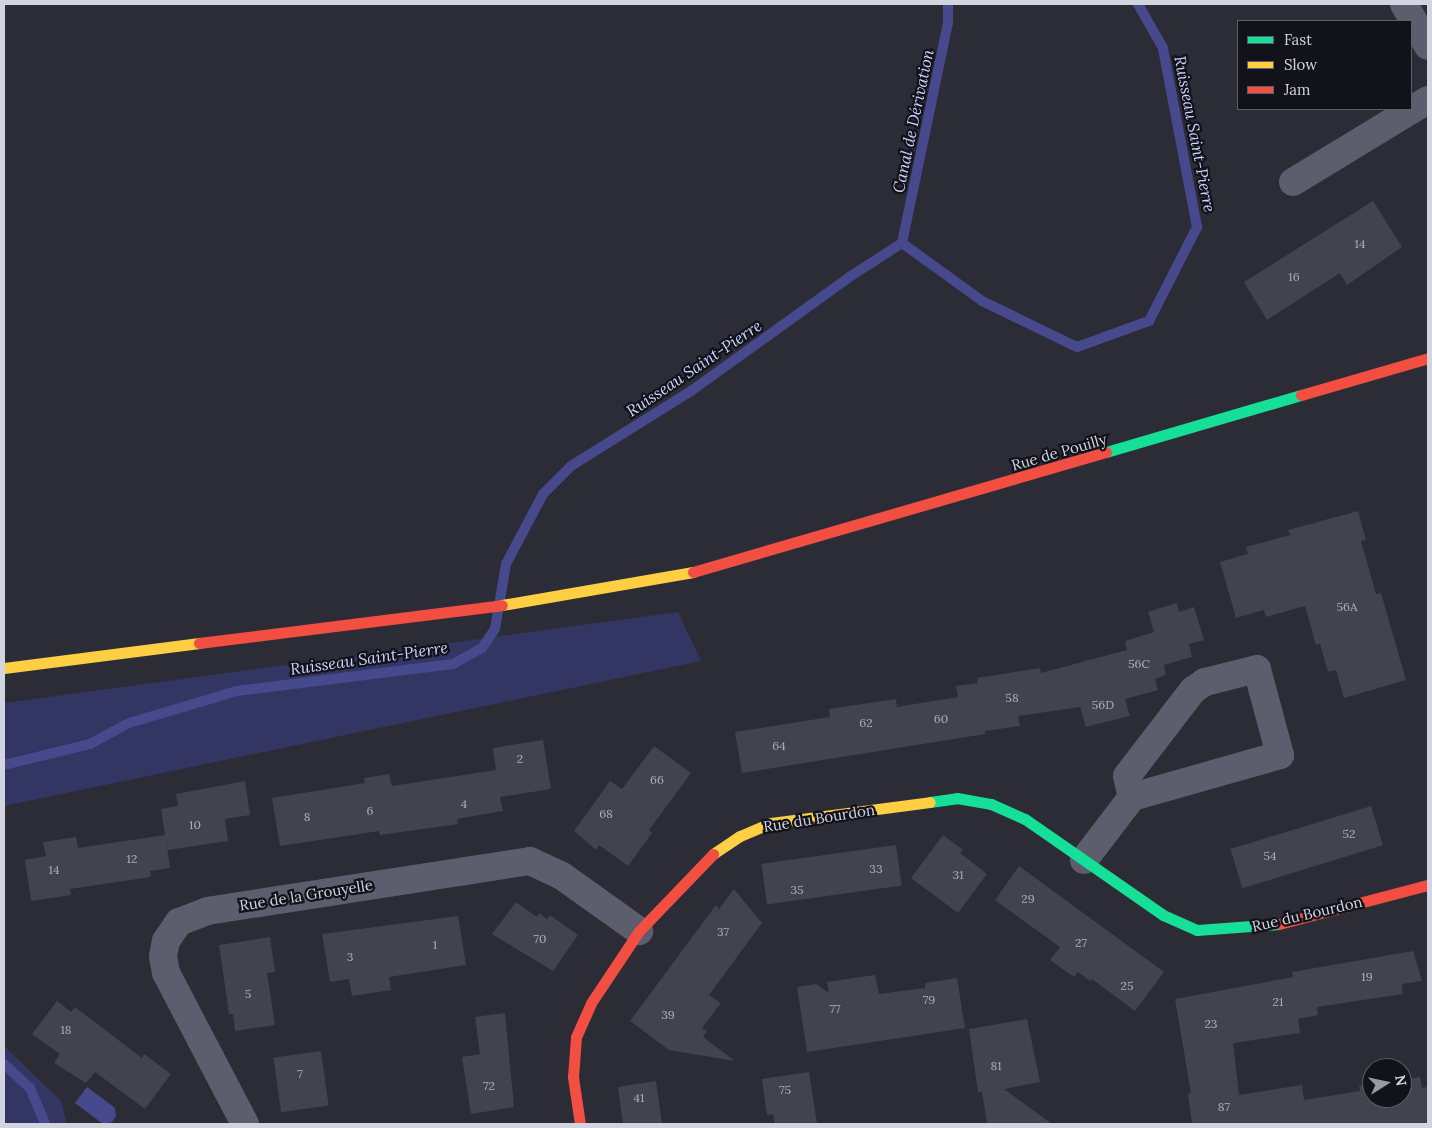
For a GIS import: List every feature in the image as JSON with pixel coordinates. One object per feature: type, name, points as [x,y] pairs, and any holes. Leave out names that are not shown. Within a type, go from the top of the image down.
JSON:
[{"type":"main road","name":"Rue de Pouilly","points":[[4,668],[550,599],[698,571],[1428,358]]},
{"type":"main road","name":"Rue du Bourdon","points":[[580,1124],[573,1076],[576,1037],[591,1003],[639,931],[707,858],[740,836],[771,823],[937,800],[973,800],[1025,819],[1163,915],[1189,927],[1215,931],[1277,924],[1428,885]]},
{"type":"street","points":[[1404,4],[1428,46]]},
{"type":"street","points":[[1412,110],[1428,100]]},
{"type":"street","points":[[1293,182],[1412,110]]},
{"type":"street","points":[[1084,860],[1132,797],[1280,755],[1257,669],[1205,682],[1193,690],[1127,776],[1132,797]]},
{"type":"street","name":"Rue de la Grouyelle","points":[[245,1124],[166,973],[163,956],[166,941],[179,922],[207,910],[530,860],[562,876],[639,931]]},
{"type":"shaded area","points":[[678,612],[701,661],[4,806],[4,703]]},
{"type":"shaded area","points":[[4,1046],[61,1101],[67,1124],[4,1124]]},
{"type":"shaded area","points":[[87,1087],[115,1108],[116,1116],[112,1122],[103,1124],[75,1103]]},
{"type":"building","points":[[1373,201],[1402,247],[1347,285],[1340,273],[1267,320],[1244,282]]},
{"type":"building","points":[[1358,511],[1366,540],[1361,541],[1376,594],[1381,593],[1406,680],[1344,698],[1336,670],[1328,672],[1320,644],[1316,645],[1305,606],[1266,617],[1264,610],[1236,618],[1220,562],[1248,554],[1246,547],[1290,535],[1288,530]]},
{"type":"building","points":[[1177,603],[1179,612],[1194,607],[1204,640],[1189,644],[1192,657],[1164,665],[1166,675],[1155,679],[1158,690],[1125,699],[1130,716],[1086,727],[1080,707],[1018,716],[1020,726],[985,731],[985,734],[742,773],[735,732],[830,717],[829,709],[896,699],[897,707],[958,697],[956,686],[978,683],[977,678],[1040,668],[1041,673],[1127,650],[1125,641],[1154,632],[1148,612]]},
{"type":"building","points":[[543,740],[551,789],[500,797],[503,811],[457,819],[458,824],[380,835],[379,831],[280,846],[272,798],[365,783],[364,778],[389,774],[392,786],[496,770],[493,748]]},
{"type":"building","points":[[654,746],[691,773],[649,830],[652,833],[628,866],[599,845],[596,850],[574,831],[610,781],[622,789]]},
{"type":"building","points":[[245,781],[250,815],[225,819],[228,841],[168,850],[166,838],[170,868],[150,871],[151,877],[70,889],[71,895],[31,901],[25,860],[46,856],[43,842],[76,837],[78,848],[165,835],[161,809],[178,806],[176,794]]},
{"type":"building","points":[[1371,806],[1383,845],[1242,888],[1230,849]]},
{"type":"building","points":[[943,835],[963,850],[960,853],[987,874],[958,913],[911,878]]},
{"type":"building","points":[[896,845],[902,886],[767,905],[761,864]]},
{"type":"building","points":[[1019,866],[1164,972],[1135,1011],[1092,979],[1090,981],[1078,972],[1074,977],[1050,960],[1060,947],[995,900]]},
{"type":"building","points":[[734,889],[762,923],[709,995],[721,1003],[702,1028],[707,1031],[703,1037],[735,1061],[669,1050],[630,1021],[716,905],[719,909]]},
{"type":"building","points":[[516,902],[537,917],[539,913],[547,919],[550,915],[578,935],[553,971],[492,934]]},
{"type":"building","points":[[458,916],[466,965],[389,977],[391,990],[352,996],[349,979],[330,982],[322,934]]},
{"type":"building","points":[[270,937],[275,972],[267,973],[275,1025],[235,1031],[233,1014],[229,1014],[219,945]]},
{"type":"building","points":[[1413,951],[1422,981],[1402,984],[1403,994],[1317,1007],[1318,1015],[1298,1019],[1300,1033],[1233,1043],[1239,1095],[1302,1085],[1304,1100],[1360,1091],[1359,1086],[1362,1086],[1362,1108],[1412,1108],[1412,1078],[1420,1077],[1422,1088],[1428,1087],[1428,1124],[1192,1124],[1188,1094],[1191,1093],[1175,999],[1293,977],[1292,972]]},
{"type":"building","points":[[875,975],[879,994],[925,988],[925,983],[957,978],[965,1028],[807,1052],[797,987],[816,984],[829,993],[827,982]]},
{"type":"building","points":[[57,1001],[71,1012],[75,1007],[142,1058],[144,1054],[171,1074],[145,1109],[95,1072],[86,1083],[54,1063],[60,1054],[32,1034]]},
{"type":"building","points":[[505,1013],[514,1107],[471,1114],[462,1057],[480,1054],[475,1017]]},
{"type":"building","points":[[1027,1019],[1040,1082],[1004,1089],[1052,1124],[987,1124],[982,1092],[978,1092],[969,1029]]},
{"type":"building","points":[[321,1051],[329,1105],[281,1112],[273,1058]]},
{"type":"building","points":[[809,1072],[817,1124],[775,1124],[773,1114],[767,1115],[762,1079]]},
{"type":"building","points":[[656,1081],[662,1124],[623,1124],[618,1087]]},
{"type":"waterway","name":"Canal de Dérivation","points":[[902,243],[948,23],[948,4]]},
{"type":"waterway","name":"Ruisseau Saint-Pierre","points":[[4,765],[90,744],[129,723],[237,691],[453,664],[482,648],[495,629],[506,564],[543,494],[571,466],[691,391],[851,276],[902,243],[982,301],[1077,347],[1149,321],[1197,227],[1163,48],[1138,4]]},
{"type":"waterway","name":"Ruisseau Saint-Pierre","points":[[4,1064],[30,1088],[45,1124]]},
{"type":"traffic: fast","points":[[1106,452],[1301,395]]},
{"type":"traffic: fast","points":[[930,802],[957,798],[991,804],[1025,819],[1163,915],[1197,930],[1279,924]]},
{"type":"traffic: slow","points":[[502,605],[693,572]]},
{"type":"traffic: slow","points":[[4,668],[199,643]]},
{"type":"traffic: slow","points":[[713,854],[740,836],[771,823],[930,802]]},
{"type":"traffic: jam","points":[[1301,395],[1428,358]]},
{"type":"traffic: jam","points":[[693,572],[1106,452]]},
{"type":"traffic: jam","points":[[199,643],[502,605]]},
{"type":"traffic: jam","points":[[580,1124],[573,1077],[576,1037],[591,1003],[639,931],[713,854]]},
{"type":"traffic: jam","points":[[1279,924],[1428,885]]}]
